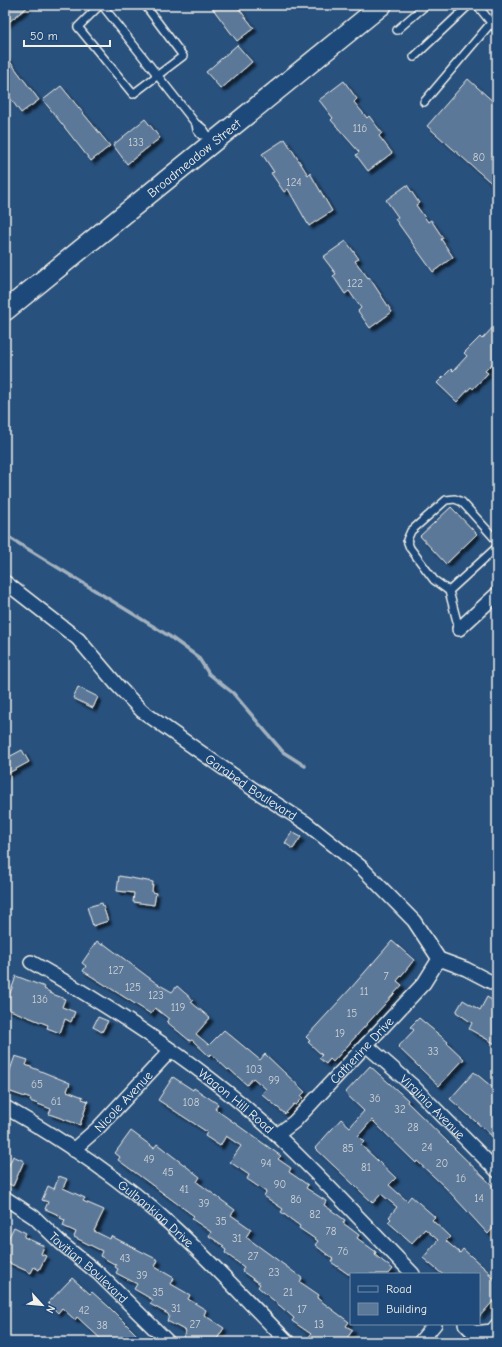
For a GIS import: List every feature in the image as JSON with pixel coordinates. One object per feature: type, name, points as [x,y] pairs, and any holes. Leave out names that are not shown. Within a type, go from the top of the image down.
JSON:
[{"type":"street","name":"Broadmeadow Street","points":[[5,311],[209,139],[382,5]]},
{"type":"street","name":"Garabed Boulevard","points":[[5,582],[78,639],[117,685],[142,711],[253,789],[306,823],[361,867],[414,920],[438,959]]},
{"type":"street","points":[[459,629],[497,594]]},
{"type":"street","points":[[438,959],[466,969],[497,985]]},
{"type":"street","name":"Catherine Drive","points":[[277,1135],[294,1122],[424,983],[438,959]]},
{"type":"street","name":"Wagon Hill Road","points":[[31,962],[111,1010],[170,1051],[238,1102],[277,1135],[413,1273]]},
{"type":"street","name":"Virginia Avenue","points":[[366,1045],[413,1086],[497,1171]]},
{"type":"street","name":"Nicole Avenue","points":[[74,1150],[98,1128],[170,1051]]},
{"type":"street","name":"Gulbankian Drive","points":[[5,1107],[43,1129],[74,1150],[170,1224],[288,1342]]},
{"type":"street","name":"Tavitian Boulevard","points":[[5,1198],[34,1217],[61,1243],[99,1274],[168,1342]]},
{"type":"street","points":[[420,1342],[434,1325]]},
{"type":"street","points":[[466,1325],[474,1333],[492,1332],[497,1326]]},
{"type":"lane","points":[[145,5],[183,56],[158,75],[133,94],[78,26],[101,5],[158,75],[196,124],[202,126],[209,139]]},
{"type":"lane","points":[[397,30],[426,5]]},
{"type":"lane","points":[[414,57],[470,5]]},
{"type":"lane","points":[[477,5],[497,30]]},
{"type":"lane","points":[[424,102],[491,22]]},
{"type":"lane","points":[[459,629],[449,591],[434,580],[410,548],[407,540],[411,531],[446,500],[455,499],[462,502],[497,541]]},
{"type":"lane","points":[[449,591],[497,547]]},
{"type":"building","points":[[5,5],[30,5],[5,25]]},
{"type":"building","points":[[210,5],[236,5],[254,28],[237,41]]},
{"type":"building","points":[[237,45],[252,62],[221,89],[206,72]]},
{"type":"building","points":[[5,55],[39,100],[21,113],[5,91]]},
{"type":"building","points":[[468,79],[497,105],[497,188],[427,126]]},
{"type":"building","points":[[344,81],[357,99],[354,102],[367,118],[369,116],[382,133],[379,136],[392,153],[368,171],[356,155],[359,152],[331,120],[333,118],[319,100]]},
{"type":"building","points":[[61,86],[110,146],[91,161],[43,100]]},
{"type":"building","points":[[145,119],[160,138],[127,164],[113,145]]},
{"type":"building","points":[[285,139],[308,175],[310,173],[332,211],[309,226],[288,189],[284,192],[271,173],[274,172],[262,154]]},
{"type":"building","points":[[407,185],[419,203],[416,205],[428,222],[431,220],[453,257],[433,272],[395,219],[398,217],[386,200]]},
{"type":"building","points":[[346,241],[359,259],[355,261],[368,278],[369,277],[392,312],[370,328],[358,311],[361,308],[349,291],[345,294],[333,276],[336,274],[323,257]]},
{"type":"building","points":[[497,323],[497,359],[485,371],[488,373],[473,389],[471,387],[457,402],[437,383],[451,369],[453,371],[467,356],[464,353],[480,337],[482,339]]},
{"type":"building","points":[[451,507],[477,534],[446,564],[420,536]]},
{"type":"building","points":[[78,687],[98,697],[93,708],[73,698]]},
{"type":"building","points":[[22,750],[29,762],[5,775],[5,759]]},
{"type":"building","points":[[292,832],[301,837],[293,849],[285,843]]},
{"type":"building","points":[[119,876],[153,882],[152,892],[156,893],[154,905],[133,902],[134,893],[117,891]]},
{"type":"building","points":[[102,903],[108,921],[93,926],[87,907]]},
{"type":"building","points":[[97,941],[102,945],[103,943],[156,983],[172,992],[177,986],[193,1000],[191,1002],[210,1018],[196,1034],[209,1045],[224,1030],[260,1060],[265,1054],[305,1092],[301,1096],[303,1098],[296,1105],[294,1104],[285,1114],[262,1094],[266,1089],[253,1078],[247,1085],[211,1054],[209,1056],[192,1040],[190,1041],[167,1022],[169,1019],[155,1008],[151,1014],[83,971],[86,966],[82,963]]},
{"type":"building","points":[[392,941],[414,960],[397,981],[402,985],[333,1062],[330,1059],[326,1064],[319,1058],[322,1055],[308,1042],[310,1041],[306,1037]]},
{"type":"building","points":[[16,976],[45,987],[44,989],[50,993],[65,999],[62,1007],[75,1012],[71,1022],[65,1019],[60,1033],[47,1028],[48,1025],[5,1008]]},
{"type":"building","points":[[487,997],[497,1003],[497,1045],[469,1029],[472,1023],[456,1012],[463,1000],[480,1010]]},
{"type":"building","points":[[98,1017],[108,1021],[102,1032],[93,1027]]},
{"type":"building","points":[[419,1018],[448,1042],[447,1043],[464,1059],[439,1086],[398,1047],[414,1030],[410,1027]]},
{"type":"building","points":[[15,1056],[28,1060],[26,1065],[70,1083],[67,1091],[83,1097],[82,1099],[88,1101],[80,1125],[49,1114],[51,1109],[30,1101],[31,1099],[5,1090],[5,1084]]},
{"type":"building","points":[[370,1066],[408,1100],[407,1102],[497,1190],[497,1224],[488,1234],[446,1188],[417,1161],[416,1163],[372,1120],[358,1136],[364,1142],[361,1145],[396,1178],[389,1185],[407,1201],[411,1196],[435,1217],[432,1220],[450,1237],[446,1241],[460,1253],[463,1249],[491,1274],[488,1274],[497,1282],[497,1297],[480,1316],[480,1273],[441,1273],[423,1258],[438,1240],[425,1229],[412,1243],[388,1222],[391,1219],[389,1217],[397,1207],[381,1194],[373,1203],[315,1148],[341,1119],[350,1127],[364,1111],[345,1093]]},
{"type":"building","points":[[474,1072],[497,1091],[497,1129],[492,1136],[450,1099]]},
{"type":"building","points":[[173,1077],[193,1090],[194,1088],[218,1104],[215,1109],[281,1156],[278,1159],[291,1168],[289,1172],[308,1185],[306,1188],[326,1201],[324,1205],[345,1220],[343,1223],[359,1235],[357,1238],[376,1252],[375,1255],[393,1269],[390,1273],[348,1274],[331,1262],[333,1259],[315,1245],[318,1241],[299,1228],[300,1226],[281,1212],[283,1209],[264,1196],[266,1192],[247,1179],[249,1175],[230,1162],[241,1146],[226,1136],[220,1146],[205,1136],[207,1132],[158,1100]]},
{"type":"building","points":[[131,1131],[154,1148],[157,1144],[200,1177],[197,1182],[235,1210],[231,1215],[251,1229],[246,1237],[302,1278],[300,1282],[319,1295],[317,1298],[349,1322],[346,1326],[353,1330],[344,1342],[317,1342],[309,1337],[311,1334],[292,1321],[294,1318],[258,1287],[260,1284],[242,1271],[244,1267],[225,1253],[226,1250],[222,1247],[224,1246],[209,1236],[211,1232],[192,1219],[194,1216],[118,1160],[120,1157],[115,1153]]},
{"type":"building","points":[[13,1156],[24,1161],[13,1186],[5,1182],[5,1174]]},
{"type":"building","points":[[59,1176],[67,1179],[63,1188],[85,1198],[83,1201],[104,1210],[94,1231],[110,1239],[111,1236],[158,1260],[155,1267],[174,1278],[171,1284],[190,1295],[188,1299],[206,1310],[204,1315],[224,1328],[215,1342],[191,1342],[183,1337],[186,1331],[167,1321],[169,1316],[168,1314],[150,1304],[153,1300],[134,1289],[137,1284],[116,1273],[118,1269],[115,1267],[116,1265],[100,1256],[102,1251],[74,1237],[76,1232],[63,1226],[65,1220],[60,1218],[61,1216],[45,1209],[48,1202],[42,1200],[48,1186],[54,1189]]},
{"type":"building","points":[[14,1227],[26,1233],[24,1237],[44,1246],[41,1254],[46,1256],[39,1270],[34,1267],[31,1273],[5,1261],[5,1245]]},
{"type":"building","points":[[72,1278],[90,1294],[92,1292],[109,1307],[144,1342],[104,1342],[77,1317],[75,1320],[62,1308],[58,1313],[48,1303]]},
{"type":"waterway","points":[[5,535],[169,636],[198,657],[209,674],[233,693],[283,752],[305,766]]}]
